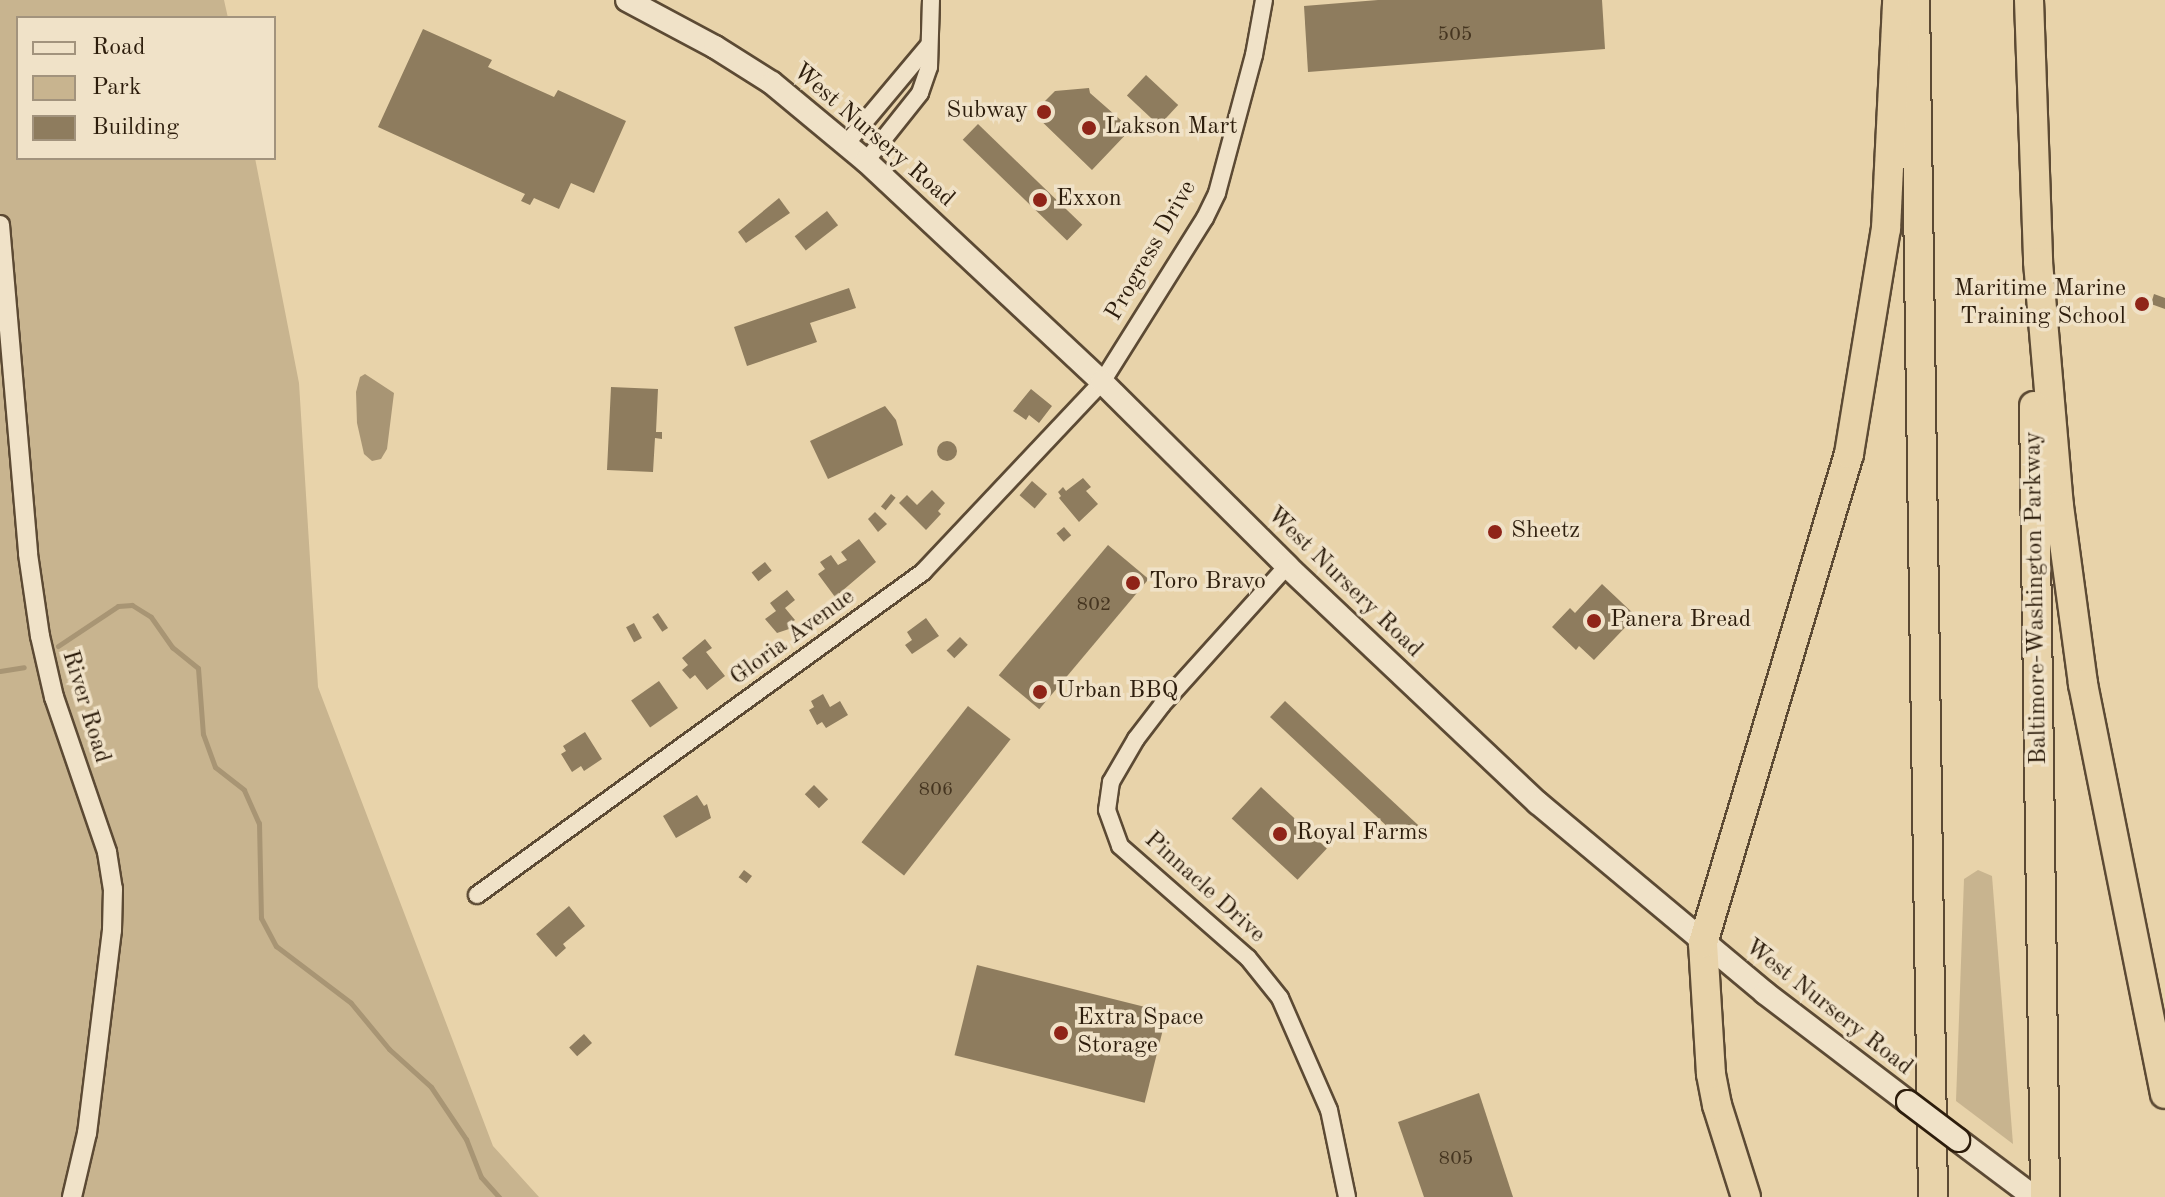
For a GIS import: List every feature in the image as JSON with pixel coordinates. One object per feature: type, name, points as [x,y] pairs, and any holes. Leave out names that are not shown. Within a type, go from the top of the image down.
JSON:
[{"type":"highway","points":[[1746,1197],[1720,1117],[1711,1074],[1703,943],[1849,454],[1886,229],[1897,0]]},
{"type":"highway","points":[[1915,0],[1933,1197]]},
{"type":"highway","name":"Baltimore-Washington Parkway","points":[[2029,0],[2038,262],[2032,274],[2045,1197]]},
{"type":"highway","points":[[2038,262],[2059,506],[2083,684],[2165,1094]]},
{"type":"main road","name":"West Nursery Road","points":[[627,0],[715,47],[772,83],[866,161],[1102,382],[1287,566],[1527,793],[1703,943],[2034,1197]]},
{"type":"street","points":[[866,161],[920,93],[929,67],[931,0]]},
{"type":"street","name":"Progress Drive","points":[[1102,382],[1205,218],[1217,193],[1254,55],[1264,0]]},
{"type":"street","points":[[846,144],[929,45]]},
{"type":"street","name":"River Road","points":[[0,225],[28,554],[40,636],[54,697],[107,852],[113,889],[109,960],[87,1133],[72,1197]]},
{"type":"street","name":"Gloria Avenue","points":[[477,895],[923,572],[1102,382]]},
{"type":"street","name":"Pinnacle Drive","points":[[1287,566],[1162,705],[1136,739],[1111,782],[1107,810],[1120,846],[1248,958],[1280,998],[1329,1110],[1347,1197]]},
{"type":"green space","points":[[0,0],[224,0],[228,16],[16,16],[16,160],[255,160],[299,383],[318,687],[493,1146],[539,1197],[0,1197]]},
{"type":"green space","points":[[1978,870],[1992,876],[2013,1144],[1956,1101],[1964,879]]},
{"type":"shaded area","points":[[365,374],[394,393],[387,449],[381,459],[372,461],[364,454],[357,423],[356,392],[360,377]]},
{"type":"building","points":[[1378,0],[1602,0],[1605,49],[1308,72],[1304,6]]},
{"type":"building","points":[[423,29],[492,60],[488,67],[525,84],[554,97],[558,90],[626,121],[594,193],[571,183],[559,209],[534,198],[530,205],[521,201],[525,194],[378,127]]},
{"type":"building","points":[[1146,75],[1178,105],[1159,125],[1127,95]]},
{"type":"building","name":"Lakson Mart","points":[[1089,88],[1090,93],[1131,129],[1092,170],[1033,113],[1055,91]]},
{"type":"building","name":"Exxon","points":[[978,124],[1082,225],[1067,241],[963,140]]},
{"type":"building","points":[[779,198],[790,213],[746,243],[738,232]]},
{"type":"building","points":[[827,211],[838,225],[806,250],[795,236]]},
{"type":"building","points":[[849,288],[856,308],[810,323],[817,342],[747,366],[734,327]]},
{"type":"building","points":[[2154,294],[2165,298],[2165,309],[2151,304]]},
{"type":"building","points":[[611,387],[658,389],[656,432],[662,432],[662,439],[655,438],[653,472],[607,470]]},
{"type":"building","points":[[1031,389],[1052,406],[1039,423],[1029,415],[1026,420],[1013,411]]},
{"type":"building","points":[[885,406],[896,420],[903,445],[828,479],[810,441]]},
{"type":"building","points":[[947,441],[954,444],[957,451],[954,458],[947,461],[940,458],[937,451],[940,444]]},
{"type":"building","points":[[1083,478],[1091,487],[1086,491],[1098,504],[1079,522],[1059,498],[1058,492],[1063,487],[1066,491]]},
{"type":"building","points":[[1032,481],[1047,494],[1035,508],[1020,495]]},
{"type":"building","points":[[932,490],[945,503],[938,511],[941,514],[926,530],[899,503],[907,495],[917,505]]},
{"type":"building","points":[[891,494],[896,498],[886,510],[881,506]]},
{"type":"building","points":[[875,512],[887,524],[878,532],[868,519]]},
{"type":"building","points":[[1064,527],[1071,535],[1064,542],[1056,534]]},
{"type":"building","points":[[859,539],[876,562],[835,597],[818,574],[825,569],[820,562],[831,555],[838,565],[847,560],[841,552]]},
{"type":"building","points":[[1108,545],[1149,579],[1039,709],[999,675]]},
{"type":"building","points":[[765,562],[772,571],[758,581],[752,572]]},
{"type":"building","name":"Panera Bread","points":[[1602,584],[1636,616],[1594,660],[1579,646],[1576,650],[1552,627],[1570,608],[1575,613]]},
{"type":"building","points":[[787,590],[795,600],[785,608],[795,620],[789,624],[792,628],[777,633],[765,619],[776,611],[770,603]]},
{"type":"building","points":[[658,613],[668,628],[662,632],[652,617]]},
{"type":"building","points":[[926,618],[939,636],[912,654],[905,645],[912,640],[907,632]]},
{"type":"building","points":[[634,623],[642,638],[634,642],[626,627]]},
{"type":"building","points":[[960,637],[968,645],[954,658],[947,650]]},
{"type":"building","points":[[705,639],[712,648],[706,652],[725,676],[707,690],[695,675],[690,679],[682,670],[688,665],[682,658]]},
{"type":"building","points":[[659,681],[678,708],[650,728],[631,701]]},
{"type":"building","points":[[823,694],[830,707],[840,701],[848,715],[826,728],[822,722],[817,725],[809,710],[814,707],[811,701]]},
{"type":"building","name":"Royal Farms","points":[[1285,701],[1418,825],[1403,841],[1270,717]]},
{"type":"building","points":[[968,706],[1011,739],[904,876],[861,842]]},
{"type":"building","points":[[585,732],[602,759],[584,771],[581,766],[572,772],[561,754],[566,751],[563,746]]},
{"type":"building","points":[[814,785],[828,799],[819,808],[805,794]]},
{"type":"building","name":"Royal Farms","points":[[1261,787],[1327,848],[1297,880],[1232,818]]},
{"type":"building","points":[[697,795],[704,806],[707,804],[711,818],[676,838],[663,816]]},
{"type":"building","points":[[744,870],[752,876],[747,883],[739,877]]},
{"type":"building","points":[[569,906],[585,926],[563,944],[566,948],[556,957],[536,934]]},
{"type":"building","name":"Extra Space Storage","points":[[977,965],[1167,1012],[1145,1103],[955,1055]]},
{"type":"building","points":[[584,1034],[592,1043],[577,1056],[569,1047]]},
{"type":"building","points":[[1479,1093],[1513,1197],[1424,1197],[1398,1122]]},
{"type":"waterway","points":[[58,646],[118,606],[132,605],[151,617],[172,647],[198,668],[203,734],[215,767],[244,790],[259,823],[261,918],[276,946],[351,1003],[389,1049],[431,1087],[466,1139],[481,1177],[499,1197]]},
{"type":"waterway","points":[[0,671],[24,667]]},
{"type":"place","name":"Subway","points":[[1044,112]]},
{"type":"place","name":"Lakson Mart","points":[[1089,128]]},
{"type":"place","name":"Exxon","points":[[1040,200]]},
{"type":"place","name":"Maritime Marine Training School","points":[[2142,304]]},
{"type":"place","name":"Sheetz","points":[[1495,532]]},
{"type":"place","name":"Toro Bravo","points":[[1133,583]]},
{"type":"place","name":"Panera Bread","points":[[1594,621]]},
{"type":"place","name":"Urban BBQ","points":[[1040,692]]},
{"type":"place","name":"Royal Farms","points":[[1280,834]]},
{"type":"place","name":"Extra Space Storage","points":[[1061,1033]]}]
